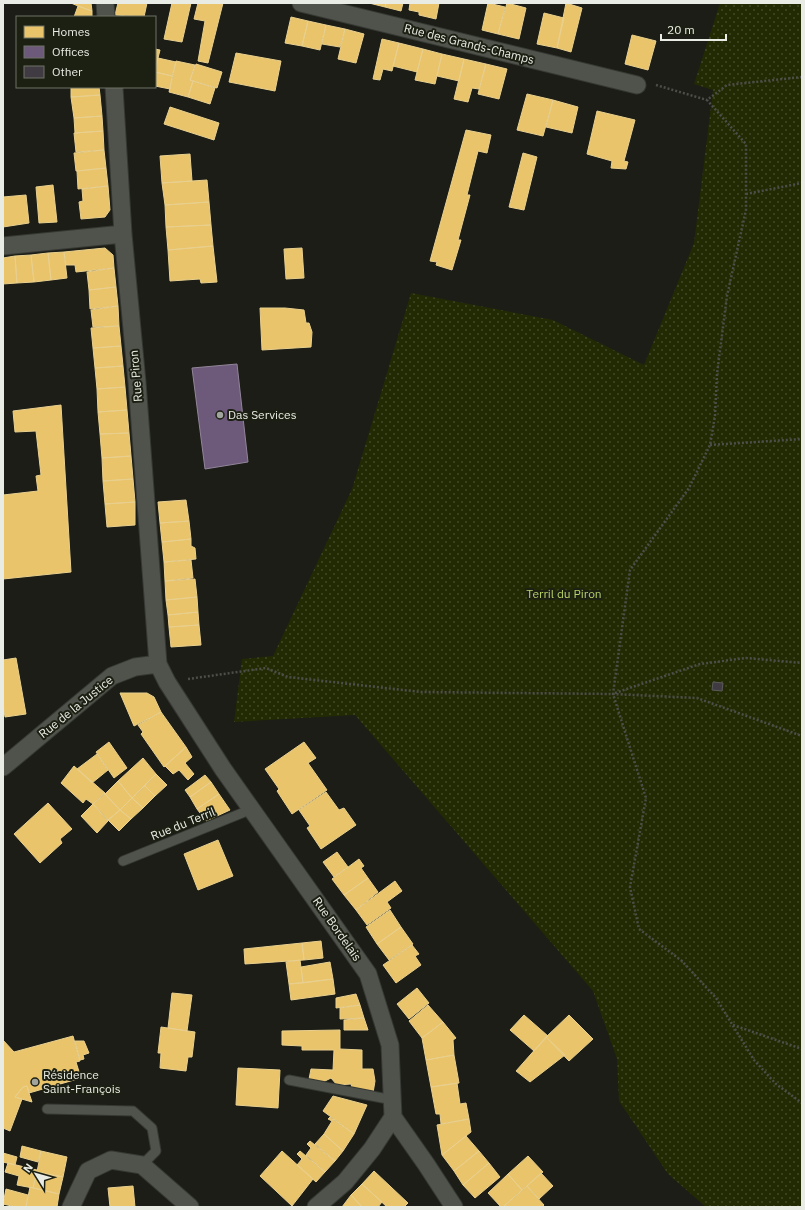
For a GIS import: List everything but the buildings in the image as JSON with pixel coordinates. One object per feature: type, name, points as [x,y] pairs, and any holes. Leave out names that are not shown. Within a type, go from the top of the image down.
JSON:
[{"type":"street","points":[[105,3],[106,16]]},
{"type":"street","name":"Rue des Grands-Champs","points":[[301,3],[637,85]]},
{"type":"street","name":"Rue Piron","points":[[114,88],[123,234],[137,382],[158,664]]},
{"type":"street","points":[[3,246],[123,234]]},
{"type":"street","name":"Rue Bordelais","points":[[158,664],[167,682],[223,769],[368,974],[390,1045],[393,1118]]},
{"type":"street","name":"Rue de la Justice","points":[[3,767],[112,676],[135,667],[158,664]]},
{"type":"street","points":[[316,1207],[345,1182],[372,1149],[393,1118],[426,1164],[454,1207]]},
{"type":"street","points":[[71,1207],[88,1171],[111,1160],[142,1165],[190,1207]]},
{"type":"lane","name":"Rue du Terril","points":[[123,861],[252,809]]},
{"type":"lane","points":[[290,1080],[393,1100]]},
{"type":"lane","points":[[48,1109],[133,1110],[152,1128],[156,1151],[142,1165]]},
{"type":"path","points":[[708,100],[727,85],[802,77]]},
{"type":"path","points":[[637,85],[658,84],[708,100],[746,144],[746,210],[727,296],[717,374],[715,416],[710,444],[689,488],[630,570],[613,694],[646,798],[630,887],[639,929],[682,961],[716,998],[754,1060],[776,1084],[802,1104]]},
{"type":"path","points":[[746,194],[802,182]]},
{"type":"path","points":[[710,444],[802,439]]},
{"type":"path","points":[[613,694],[700,664],[746,658],[802,663]]},
{"type":"path","points":[[167,682],[266,668],[288,677],[421,692],[613,694],[697,698],[802,736]]},
{"type":"path","points":[[733,1025],[802,1049]]},
{"type":"green space","name":"Terril du Piron","points":[[720,3],[802,3],[802,1207],[706,1207],[668,1174],[619,1101],[617,1059],[593,991],[355,715],[234,722],[242,659],[273,656],[352,489],[411,293],[553,320],[644,365],[694,243],[713,90],[694,84]]},
{"type":"place","name":"Das Services","points":[[220,415]]},
{"type":"place","name":"Résidence Saint-François","points":[[35,1082]]}]
